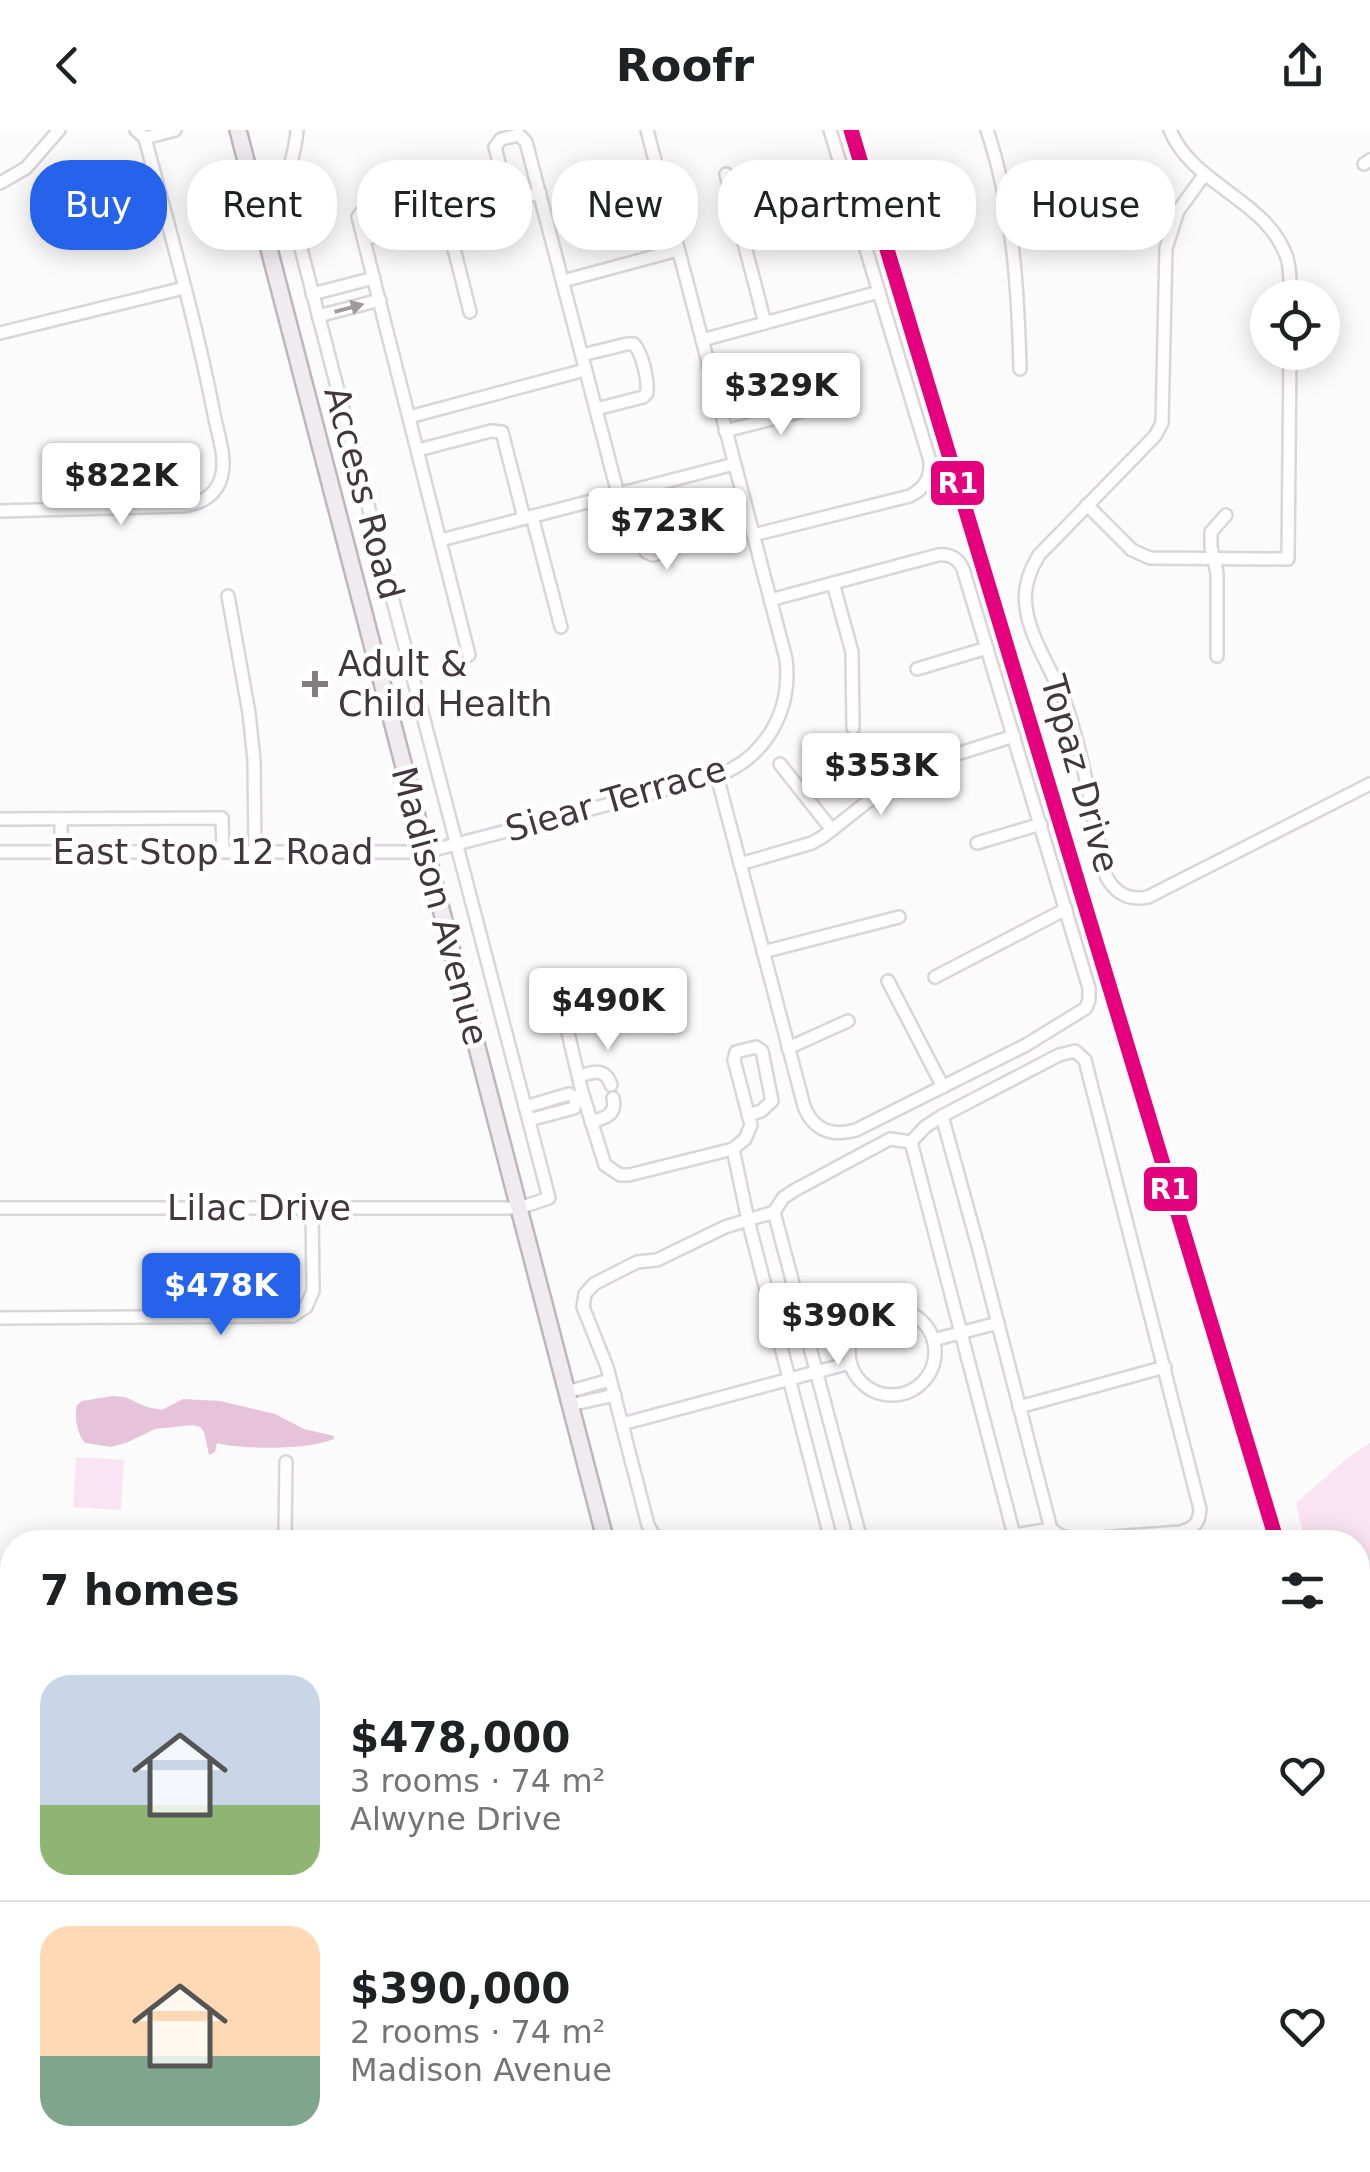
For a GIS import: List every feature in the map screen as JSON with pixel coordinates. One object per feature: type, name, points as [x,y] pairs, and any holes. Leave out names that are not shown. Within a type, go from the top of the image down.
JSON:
[{"type":"main road","name":"Madison Avenue","points":[[238,130],[603,1530]]},
{"type":"street","points":[[0,183],[30,166],[59,130]]},
{"type":"street","points":[[0,511],[184,506],[199,503],[217,488],[222,476],[222,457],[206,371],[140,134],[175,130]]},
{"type":"street","name":"Access Road","points":[[297,130],[287,190],[549,1198],[519,1208]]},
{"type":"street","name":"Siear Terrace","points":[[647,130],[655,160]]},
{"type":"street","points":[[753,535],[910,496],[926,482],[930,462],[830,130]]},
{"type":"street","points":[[987,130],[1008,211],[1018,296],[1020,369]]},
{"type":"street","points":[[1170,130],[1185,156],[1268,224],[1288,262],[1289,280]]},
{"type":"street","points":[[498,160],[495,147],[501,138],[515,134],[526,140],[531,160]]},
{"type":"street","points":[[532,163],[596,410],[646,552],[653,555],[670,552],[674,546],[657,484]]},
{"type":"street","name":"Topaz Drive","points":[[1205,174],[1178,211],[1166,248],[1163,420],[1157,434],[1034,562],[1026,586],[1031,628],[1060,689],[1074,731],[1106,876],[1124,896],[1148,897],[1370,784]]},
{"type":"street","points":[[532,195],[540,193]]},
{"type":"street","points":[[367,250],[469,655]]},
{"type":"street","points":[[454,250],[470,312]]},
{"type":"street","points":[[563,281],[678,250]]},
{"type":"street","name":"Siear Terrace","points":[[426,852],[717,776],[741,764],[773,730],[784,702],[786,659],[678,250]]},
{"type":"street","points":[[746,250],[765,323]]},
{"type":"street","points":[[312,294],[374,278]]},
{"type":"street","points":[[0,333],[184,288]]},
{"type":"street","points":[[702,340],[879,292]]},
{"type":"street","points":[[318,316],[380,300]]},
{"type":"street","points":[[582,355],[634,344],[648,386],[643,398],[596,410]]},
{"type":"street","points":[[410,416],[586,370]]},
{"type":"street","points":[[1087,505],[1138,554],[1150,558],[1288,559],[1290,370]]},
{"type":"street","points":[[725,431],[826,405]]},
{"type":"street","points":[[418,450],[492,431],[502,432],[561,627]]},
{"type":"street","points":[[441,540],[734,464]]},
{"type":"street","points":[[1217,656],[1217,573],[1211,531],[1226,515]]},
{"type":"street","points":[[717,776],[806,1112],[824,1130],[853,1132],[1026,1045],[1083,1011],[1088,1004],[1089,993],[1066,910],[964,569],[954,558],[938,555],[770,600]]},
{"type":"street","points":[[834,583],[852,652],[852,728]]},
{"type":"street","points":[[228,596],[252,744],[255,852]]},
{"type":"street","points":[[917,669],[987,648]]},
{"type":"street","points":[[740,864],[806,845],[935,761],[1014,736]]},
{"type":"street","points":[[780,764],[832,830]]},
{"type":"street","points":[[0,818],[222,818],[222,851]]},
{"type":"street","points":[[61,819],[61,852]]},
{"type":"street","points":[[977,844],[1041,824]]},
{"type":"street","name":"East Stop 12 Road","points":[[0,852],[426,852]]},
{"type":"street","points":[[935,977],[1066,910]]},
{"type":"street","points":[[763,952],[899,917]]},
{"type":"street","points":[[888,981],[943,1087]]},
{"type":"street","points":[[788,1048],[848,1021]]},
{"type":"street","points":[[568,1032],[580,1096],[605,1165],[620,1175],[733,1149],[746,1139],[751,1125],[748,1115],[734,1060],[736,1052],[756,1047],[762,1051],[772,1100],[761,1111],[748,1115]]},
{"type":"street","points":[[911,1142],[942,1116],[1059,1055],[1073,1052],[1085,1060],[1200,1509],[1197,1522],[1186,1530]]},
{"type":"street","points":[[578,1076],[601,1072],[610,1085]]},
{"type":"street","points":[[527,1114],[570,1094],[580,1096]]},
{"type":"street","points":[[591,1122],[612,1112],[613,1098]]},
{"type":"street","points":[[942,1116],[1050,1530]]},
{"type":"street","points":[[651,1530],[610,1380],[583,1307],[590,1287],[637,1262],[664,1258],[726,1227],[774,1212],[795,1190],[890,1139],[911,1142]]},
{"type":"street","points":[[911,1142],[1013,1530]]},
{"type":"street","points":[[733,1149],[825,1530]]},
{"type":"street","name":"Lilac Drive","points":[[0,1208],[519,1208]]},
{"type":"street","points":[[0,1318],[292,1316],[306,1307],[313,1291],[312,1208]]},
{"type":"street","points":[[774,1212],[862,1530]]},
{"type":"street","points":[[880,1311],[910,1314],[926,1326],[933,1340],[934,1357],[929,1373],[918,1386],[903,1393],[886,1394],[870,1389],[850,1363],[853,1333],[866,1318],[880,1311]]},
{"type":"street","points":[[933,1340],[998,1323]]},
{"type":"street","points":[[622,1424],[850,1363]]},
{"type":"street","points":[[1019,1407],[1165,1368]]},
{"type":"street","points":[[569,1398],[610,1380]]},
{"type":"street","points":[[569,1398],[614,1395]]},
{"type":"street","points":[[285,1530],[286,1462]]},
{"type":"shaded area","points":[[113,1396],[162,1410],[183,1399],[220,1401],[275,1414],[334,1439],[276,1448],[217,1443],[215,1452],[209,1455],[204,1432],[193,1425],[155,1429],[111,1447],[85,1443],[77,1425],[77,1405]]},
{"type":"shaded area","points":[[1370,1443],[1370,1530],[1302,1530],[1296,1503]]},
{"type":"shaded area","points":[[76,1457],[124,1460],[121,1510],[73,1507]]},
{"type":"transit line","name":"R1","points":[[851,130],[1273,1530]]},
{"type":"place","name":"Adult & Child Health","points":[[315,684]]}]
